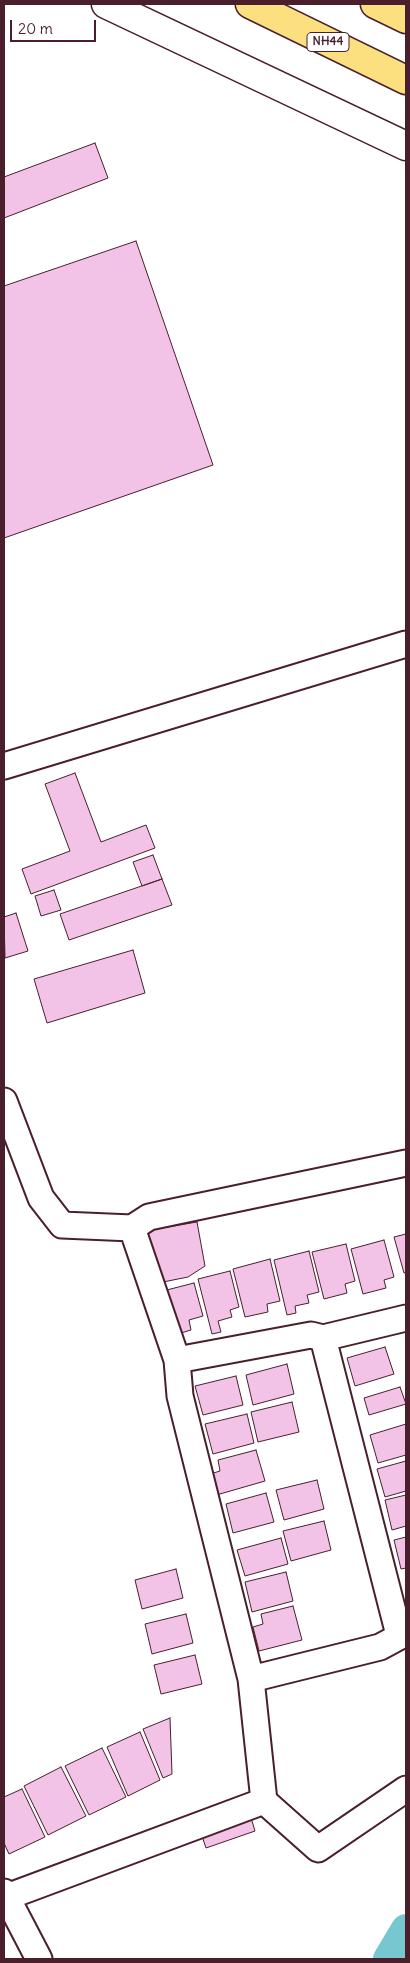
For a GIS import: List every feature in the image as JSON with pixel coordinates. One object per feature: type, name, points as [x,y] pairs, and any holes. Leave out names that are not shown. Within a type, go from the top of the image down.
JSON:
[{"type":"highway","name":"NH44","points":[[250,4],[406,80]]},
{"type":"highway","points":[[375,4],[406,19]]},
{"type":"street","points":[[106,4],[406,146]]},
{"type":"street","points":[[4,766],[406,644]]},
{"type":"street","points":[[4,1101],[41,1198],[62,1225],[132,1228],[149,1217],[406,1163]]},
{"type":"street","points":[[132,1228],[178,1360],[180,1396],[251,1679],[264,1801],[318,1849],[406,1789]]},
{"type":"street","points":[[178,1360],[311,1335],[324,1338],[406,1318]]},
{"type":"street","points":[[251,1679],[380,1647],[403,1634],[324,1338]]},
{"type":"street","points":[[39,1959],[5,1895],[264,1801]]},
{"type":"building","points":[[95,143],[108,178],[4,218],[4,177]]},
{"type":"building","points":[[136,241],[213,465],[4,538],[4,286]]},
{"type":"building","points":[[75,773],[101,842],[146,825],[155,848],[31,894],[22,869],[70,851],[45,784]]},
{"type":"building","points":[[153,855],[162,879],[142,886],[133,862]]},
{"type":"building","points":[[162,879],[172,905],[69,940],[60,914]]},
{"type":"building","points":[[54,890],[61,910],[41,916],[35,896]]},
{"type":"building","points":[[16,913],[28,951],[5,958],[4,917]]},
{"type":"building","points":[[133,950],[145,993],[47,1023],[34,979]]},
{"type":"building","points":[[197,1222],[205,1266],[188,1277],[153,1284],[144,1231]]},
{"type":"building","points":[[406,1234],[406,1273],[404,1273],[394,1237]]},
{"type":"building","points":[[384,1240],[394,1277],[384,1280],[386,1288],[363,1294],[351,1249]]},
{"type":"building","points":[[346,1244],[355,1281],[345,1284],[347,1293],[324,1299],[312,1252]]},
{"type":"building","points":[[309,1251],[319,1292],[307,1295],[309,1303],[295,1306],[296,1313],[287,1315],[274,1260]]},
{"type":"building","points":[[270,1259],[280,1301],[267,1304],[268,1312],[245,1317],[233,1269]]},
{"type":"building","points":[[230,1271],[239,1307],[230,1310],[232,1317],[218,1321],[221,1332],[212,1334],[198,1279]]},
{"type":"building","points":[[194,1283],[203,1316],[189,1320],[191,1330],[171,1336],[159,1292]]},
{"type":"building","points":[[385,1347],[394,1374],[355,1386],[347,1358]]},
{"type":"building","points":[[287,1364],[294,1394],[253,1405],[246,1375]]},
{"type":"building","points":[[236,1376],[243,1405],[203,1415],[195,1386]]},
{"type":"building","points":[[400,1387],[406,1404],[369,1415],[364,1398]]},
{"type":"building","points":[[292,1402],[299,1432],[258,1442],[251,1412]]},
{"type":"building","points":[[247,1414],[254,1443],[213,1454],[205,1424]]},
{"type":"building","points":[[406,1424],[406,1455],[378,1463],[370,1435]]},
{"type":"building","points":[[256,1450],[265,1481],[213,1496],[207,1475],[220,1471],[218,1460]]},
{"type":"building","points":[[406,1461],[406,1491],[385,1497],[377,1469]]},
{"type":"building","points":[[317,1480],[324,1509],[284,1520],[276,1490]]},
{"type":"building","points":[[266,1493],[274,1522],[233,1533],[226,1504]]},
{"type":"building","points":[[406,1495],[406,1526],[392,1530],[385,1500]]},
{"type":"building","points":[[324,1521],[331,1550],[291,1561],[283,1531]]},
{"type":"building","points":[[406,1537],[406,1568],[401,1569],[394,1540]]},
{"type":"building","points":[[281,1538],[288,1564],[245,1576],[237,1550]]},
{"type":"building","points":[[176,1569],[183,1598],[142,1609],[135,1580]]},
{"type":"building","points":[[286,1572],[293,1601],[252,1612],[245,1582]]},
{"type":"building","points":[[293,1606],[302,1640],[259,1651],[253,1627],[263,1624],[261,1614]]},
{"type":"building","points":[[186,1614],[193,1643],[152,1654],[145,1624]]},
{"type":"building","points":[[195,1655],[202,1684],[161,1694],[154,1665]]},
{"type":"building","points":[[170,1718],[172,1774],[163,1778],[143,1729]]},
{"type":"building","points":[[140,1732],[160,1780],[128,1796],[107,1747]]},
{"type":"building","points":[[102,1748],[126,1797],[89,1815],[65,1766]]},
{"type":"building","points":[[61,1767],[86,1816],[48,1835],[24,1786]]},
{"type":"building","points":[[22,1789],[45,1837],[9,1854],[4,1843],[4,1797]]},
{"type":"building","points":[[249,1811],[255,1831],[206,1848],[199,1827]]},
{"type":"waterway","points":[[388,1959],[406,1929]]}]
